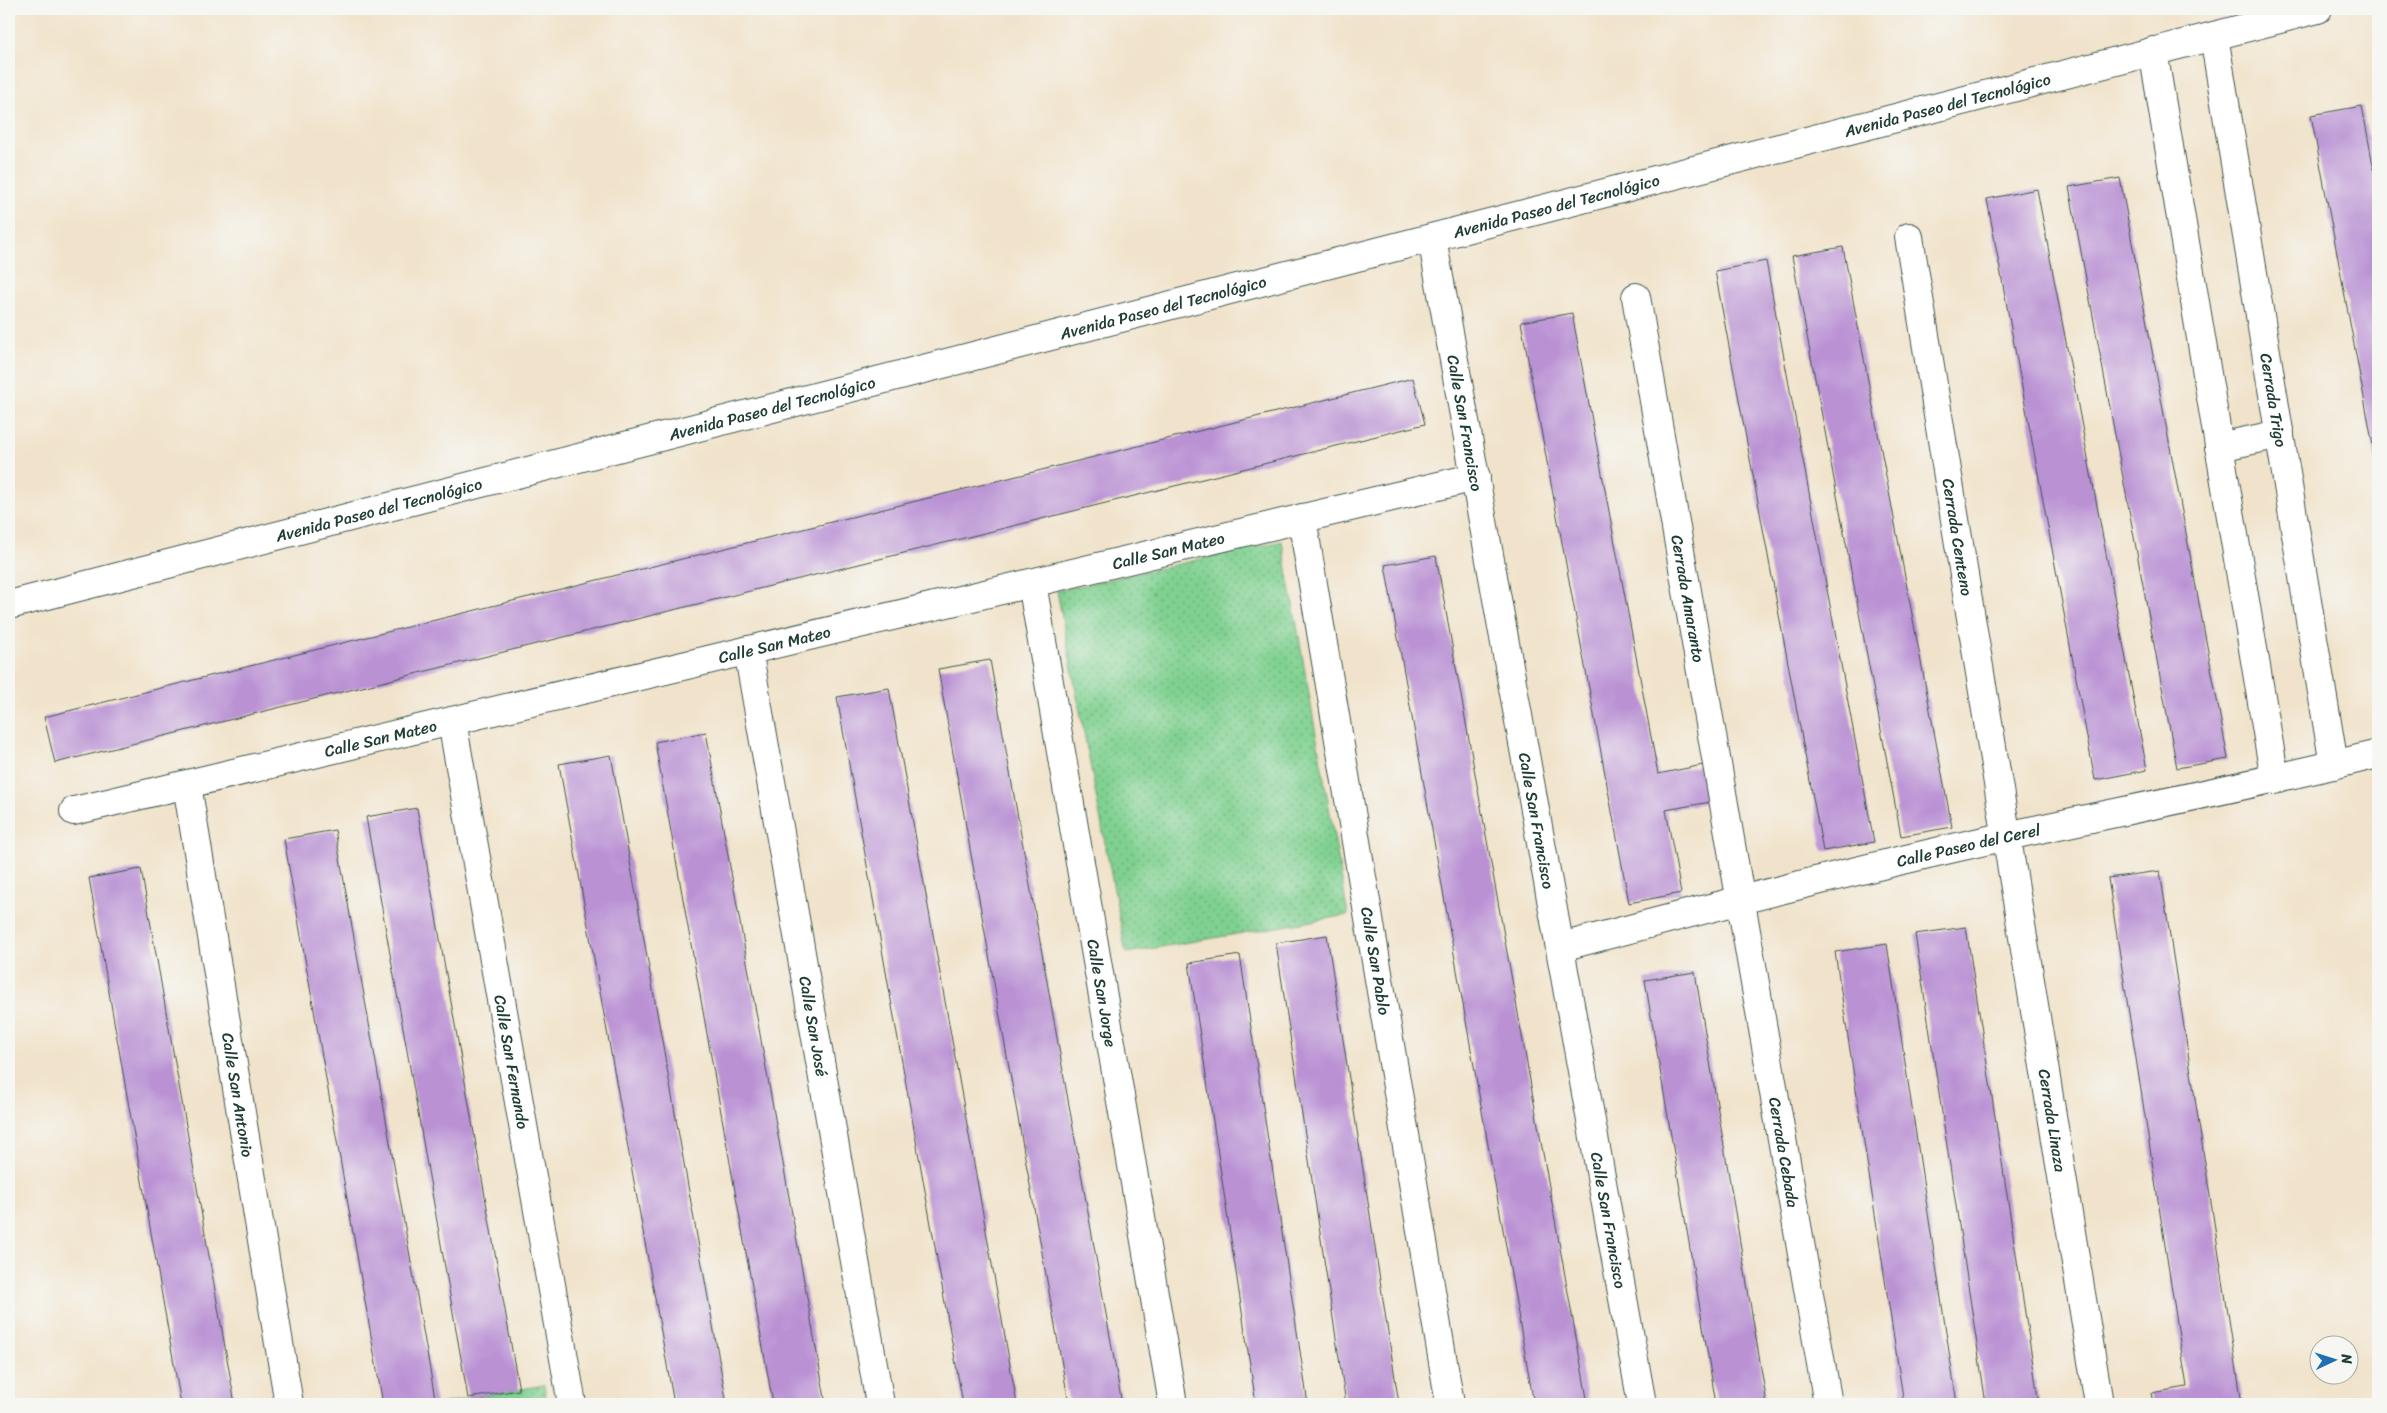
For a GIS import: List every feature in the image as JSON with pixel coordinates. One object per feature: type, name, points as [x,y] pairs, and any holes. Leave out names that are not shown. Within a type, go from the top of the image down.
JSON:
[{"type":"street","name":"Avenida Paseo del Tecnológico","points":[[9,604],[2318,9]]},
{"type":"street","name":"Cerrada Trigo","points":[[2214,36],[2334,765]]},
{"type":"street","points":[[2153,51],[2275,780]]},
{"type":"street","name":"Cerrada Centeno","points":[[1909,237],[2006,836]]},
{"type":"street","name":"Calle San Francisco","points":[[1432,238],[1642,1404]]},
{"type":"street","name":"Cerrada Amaranto","points":[[1636,297],[1740,900]]},
{"type":"street","points":[[2219,447],[2280,434]]},
{"type":"street","name":"Calle San Mateo","points":[[74,811],[1476,477]]},
{"type":"street","name":"Calle San Pablo","points":[[1302,518],[1450,1404]]},
{"type":"street","name":"Calle San Jorge","points":[[1032,583],[1172,1404]]},
{"type":"street","name":"Calle San José","points":[[748,650],[880,1404]]},
{"type":"street","name":"Calle San Fernando","points":[[452,721],[572,1404]]},
{"type":"street","name":"Calle Paseo del Cerel","points":[[1561,947],[1740,900],[2006,836],[2275,780],[2378,754]]},
{"type":"street","name":"Calle San Antonio","points":[[187,784],[288,1404]]},
{"type":"street","name":"Cerrada Linaza","points":[[2006,836],[2099,1404]]},
{"type":"street","name":"Cerrada Cebada","points":[[1740,900],[1828,1404]]},
{"type":"green space","points":[[1282,541],[1348,915],[1126,953],[1057,591]]},
{"type":"green space","points":[[544,1385],[547,1404],[439,1404]]},
{"type":"building","points":[[2362,106],[2378,192],[2377,467],[2311,115]]},
{"type":"building","points":[[2120,178],[2228,759],[2177,768],[2069,187]]},
{"type":"building","points":[[2037,189],[2147,770],[2095,780],[1987,199]]},
{"type":"building","points":[[1843,247],[1952,827],[1901,836],[1792,256]]},
{"type":"building","points":[[1766,261],[1874,842],[1823,851],[1715,271]]},
{"type":"building","points":[[1572,313],[1658,774],[1703,765],[1710,802],[1666,810],[1681,893],[1629,903],[1521,322]]},
{"type":"building","points":[[1413,378],[1425,424],[55,763],[44,717]]},
{"type":"building","points":[[1436,556],[1588,1404],[1534,1404],[1385,565]]},
{"type":"building","points":[[990,660],[1122,1404],[1069,1404],[938,669]]},
{"type":"building","points":[[889,688],[1017,1404],[963,1404],[837,697]]},
{"type":"building","points":[[706,732],[826,1404],[773,1404],[655,742]]},
{"type":"building","points":[[611,755],[727,1404],[674,1404],[559,764]]},
{"type":"building","points":[[417,808],[519,1390],[468,1398],[366,817]]},
{"type":"building","points":[[335,830],[436,1404],[383,1404],[284,839]]},
{"type":"building","points":[[141,869],[235,1404],[181,1404],[89,878]]},
{"type":"building","points":[[2160,871],[2242,1404],[2153,1404],[2151,1393],[2187,1387],[2108,878]]},
{"type":"building","points":[[1966,927],[2039,1404],[1986,1404],[1915,934]]},
{"type":"building","points":[[1327,935],[1399,1404],[1346,1404],[1276,943]]},
{"type":"building","points":[[1887,944],[1957,1404],[1904,1404],[1835,952]]},
{"type":"building","points":[[1240,955],[1308,1404],[1256,1404],[1189,963]]},
{"type":"building","points":[[1695,972],[1767,1404],[1716,1404],[1645,980]]}]
